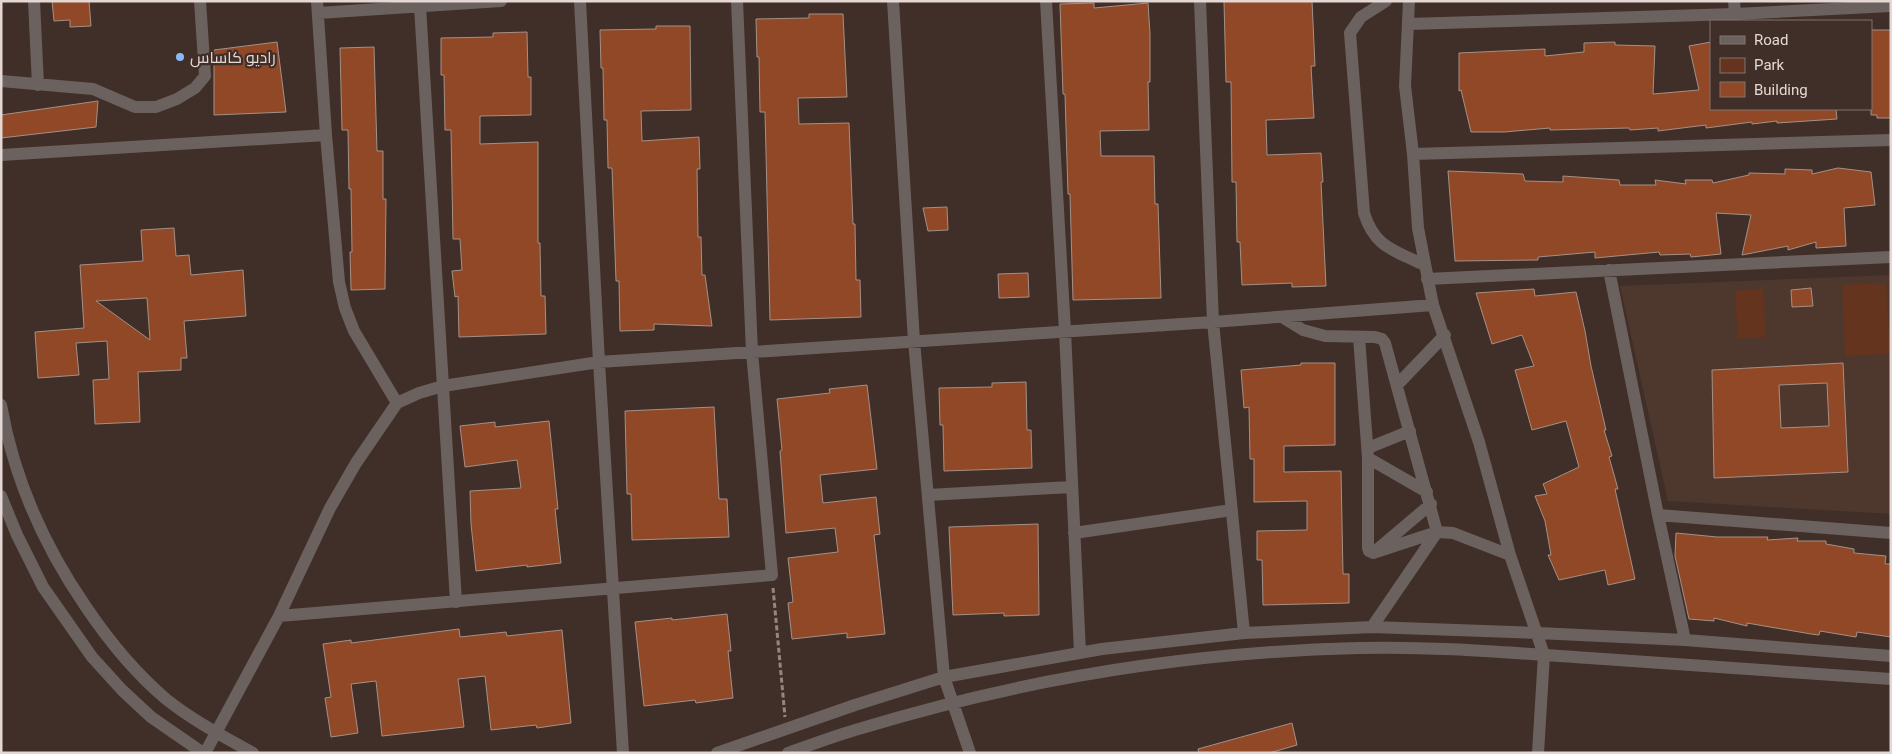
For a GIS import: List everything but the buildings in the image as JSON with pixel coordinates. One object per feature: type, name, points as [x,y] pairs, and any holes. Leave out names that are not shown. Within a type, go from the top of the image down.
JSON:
[{"type":"street","points":[[34,1],[38,84]]},
{"type":"street","points":[[1,81],[93,89],[135,107],[156,107],[177,99],[195,88],[204,76],[200,1]]},
{"type":"street","points":[[397,403],[354,331],[345,308],[339,282],[317,7],[420,6],[501,1]]},
{"type":"street","points":[[580,1],[599,362],[623,753]]},
{"type":"street","points":[[279,616],[772,575],[752,352],[737,1]]},
{"type":"street","points":[[893,1],[914,341],[944,677],[970,753]]},
{"type":"street","points":[[1046,1],[1065,331],[1080,653]]},
{"type":"street","points":[[1200,1],[1214,322],[1244,633]]},
{"type":"street","points":[[1386,1],[1361,17],[1350,33],[1364,213],[1369,228],[1380,243],[1424,265]]},
{"type":"street","points":[[1409,1],[1405,86],[1413,154],[1418,228],[1424,265],[1433,305],[1445,335],[1479,442],[1510,555],[1544,655],[1538,753]]},
{"type":"street","points":[[1734,1],[1735,14]]},
{"type":"street","points":[[420,6],[456,602]]},
{"type":"street","points":[[1408,24],[1735,14],[1891,6]]},
{"type":"street","points":[[1,155],[326,134]]},
{"type":"street","points":[[1413,154],[1891,140]]},
{"type":"street","points":[[1427,279],[1891,257]]},
{"type":"street","points":[[1609,270],[1685,640]]},
{"type":"street","points":[[1,496],[17,534],[44,586],[92,657],[122,690],[152,717],[204,753],[217,733],[279,616],[330,508],[356,463],[397,403],[419,393],[442,386],[599,362],[1214,322],[1433,305]]},
{"type":"street","points":[[1282,317],[1303,330],[1326,336],[1375,337],[1382,339],[1385,344],[1437,532],[1372,627]]},
{"type":"street","points":[[1396,385],[1445,335]]},
{"type":"street","points":[[1359,337],[1368,453],[1368,548],[1373,553]]},
{"type":"street","points":[[1,405],[15,467],[33,513],[64,575],[110,642],[139,674],[166,699],[217,733],[254,753]]},
{"type":"street","points":[[1368,453],[1410,431]]},
{"type":"street","points":[[1368,453],[1429,498]]},
{"type":"street","points":[[928,495],[1072,487]]},
{"type":"street","points":[[1373,553],[1429,498]]},
{"type":"street","points":[[1074,533],[1232,510]]},
{"type":"street","points":[[1658,515],[1891,533]]},
{"type":"street","points":[[1373,553],[1437,532],[1453,533],[1510,555]]},
{"type":"street","points":[[717,753],[944,677],[1080,653],[1244,633],[1372,627],[1685,640],[1891,656]]},
{"type":"street","points":[[788,753],[862,728],[952,704],[1062,679],[1172,662],[1255,653],[1370,648],[1454,649],[1891,679]]},
{"type":"path","points":[[772,575],[786,730]]},
{"type":"shaded area","points":[[1891,275],[1891,514],[1668,501],[1620,286]]},
{"type":"green space","points":[[1886,283],[1890,354],[1845,356],[1842,285]]},
{"type":"green space","points":[[1763,289],[1766,337],[1738,339],[1735,291]]},
{"type":"place","name":"راديو كاساس","points":[[180,57]]}]
